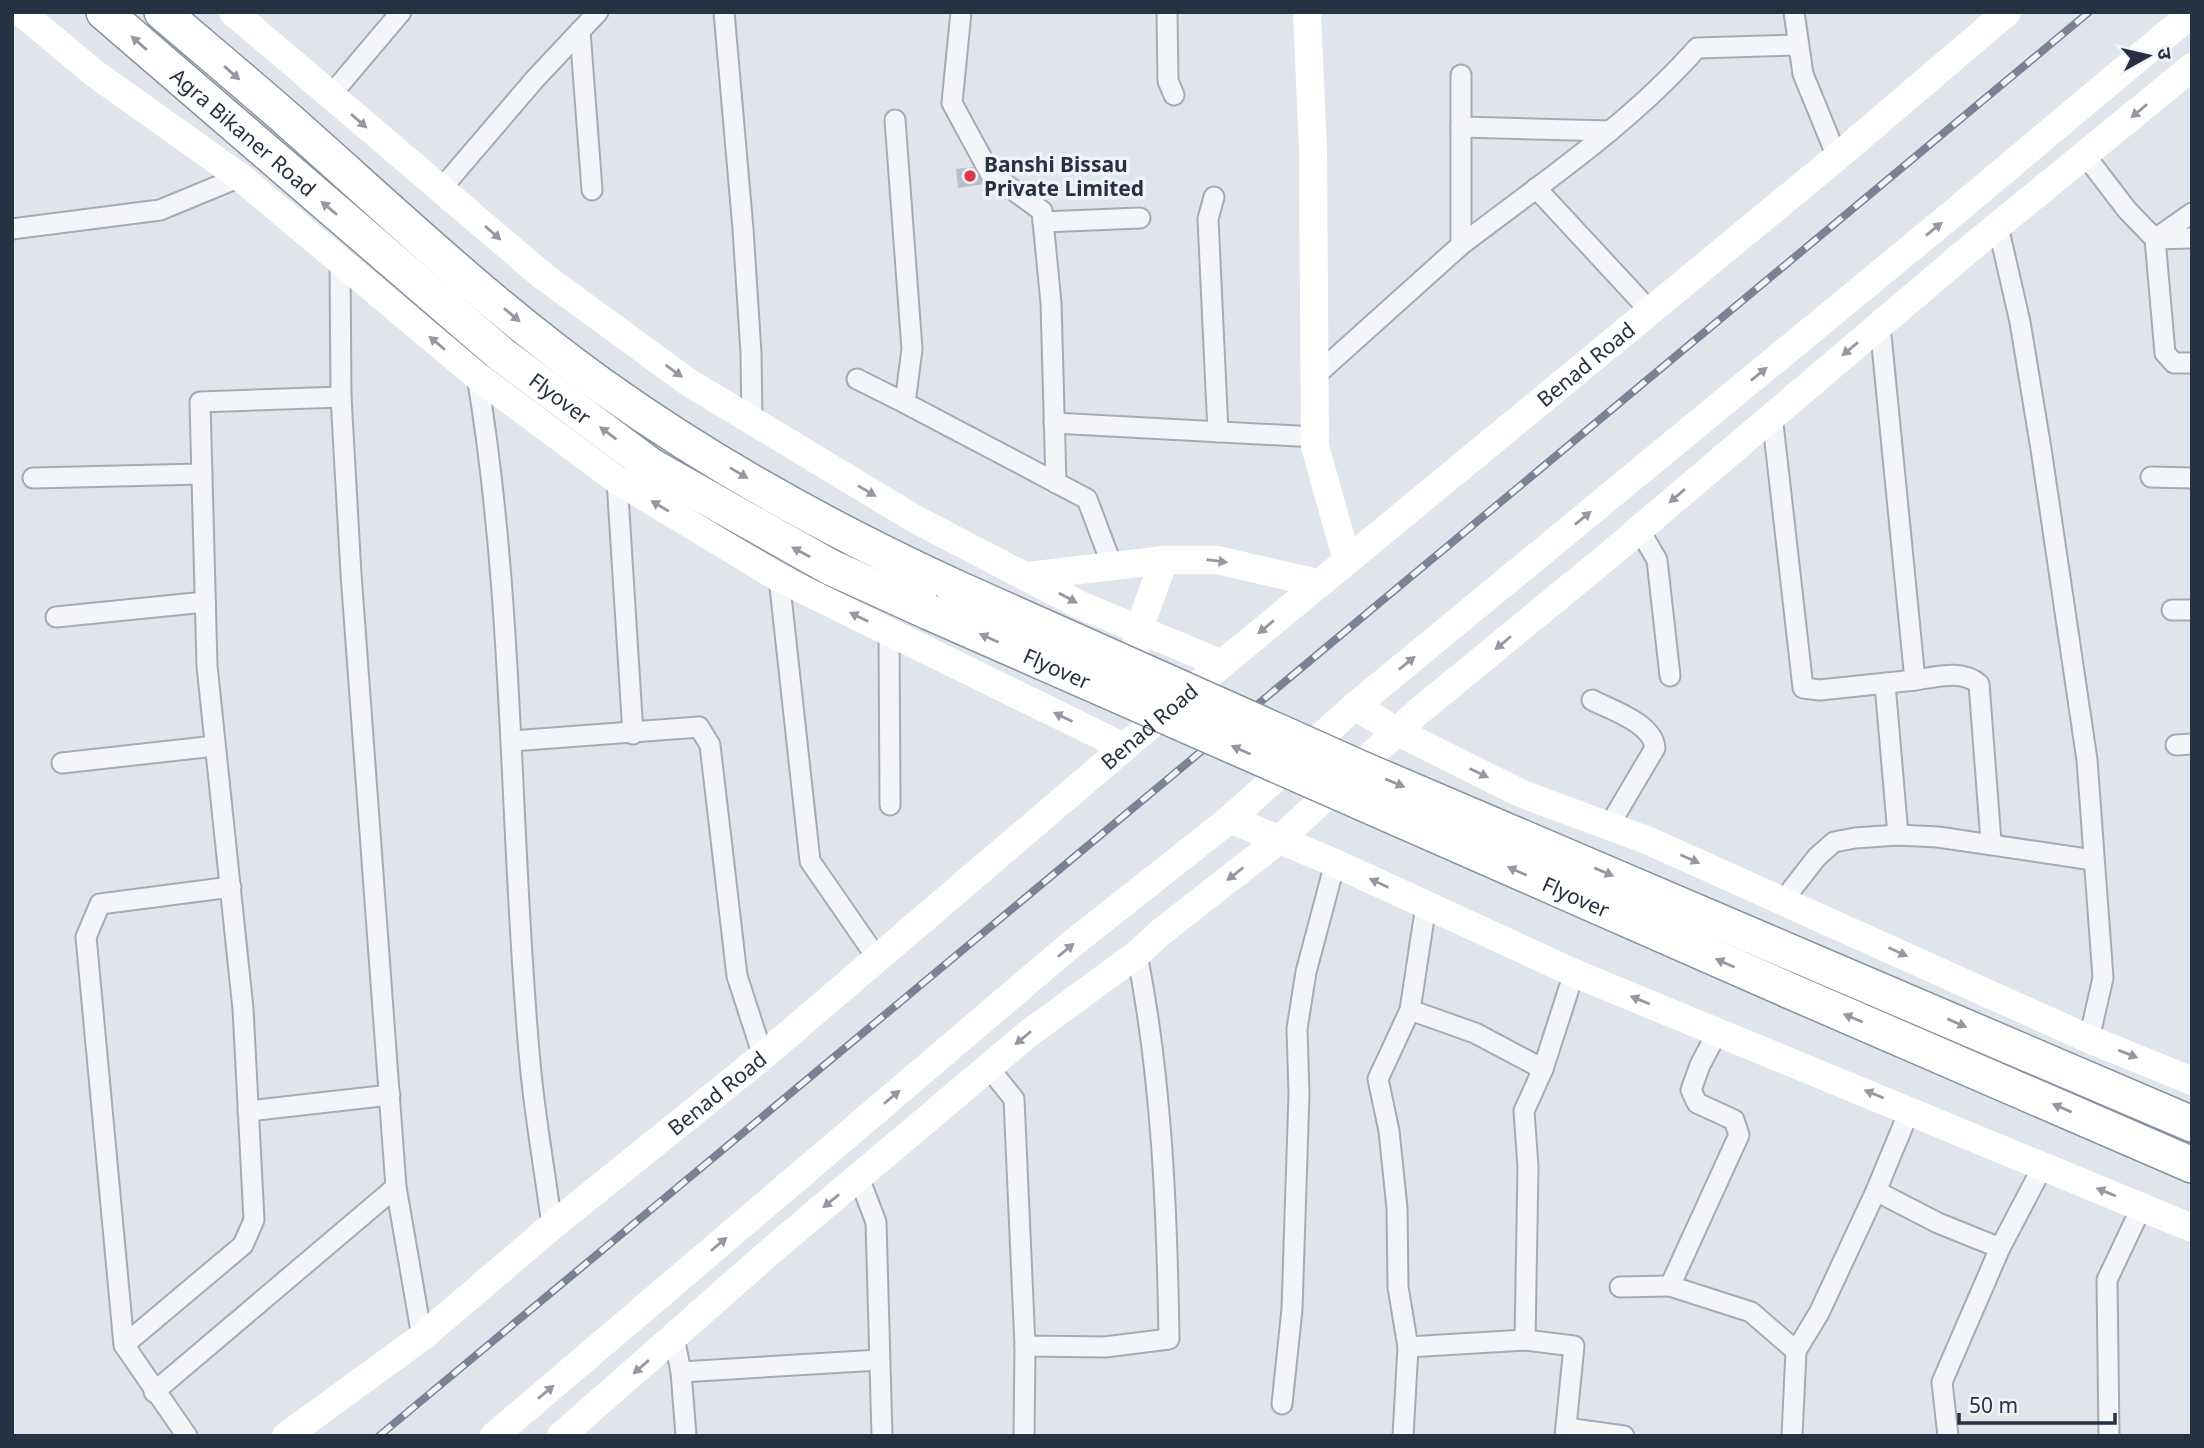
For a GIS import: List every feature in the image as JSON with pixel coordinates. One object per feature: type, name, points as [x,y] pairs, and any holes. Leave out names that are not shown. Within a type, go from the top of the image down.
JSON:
[{"type":"highway","name":"Agra Bikaner Road","points":[[104,12],[382,253]]},
{"type":"highway","name":"Flyover","points":[[162,12],[403,224],[529,330],[633,408],[798,508],[876,551],[1364,770],[2192,1124]]},
{"type":"highway","name":"Flyover","points":[[382,253],[502,355],[651,466],[830,567],[1788,990],[2192,1165]]},
{"type":"main road","points":[[21,12],[94,73],[240,177],[477,376],[617,480],[779,578],[1124,747],[1139,629],[1164,560]]},
{"type":"main road","points":[[233,12],[543,276],[688,382],[915,519],[1080,605],[1222,663]]},
{"type":"main road","points":[[1307,12],[1313,151],[1315,437],[1347,561]]},
{"type":"main road","name":"Benad Road","points":[[286,1436],[422,1337],[552,1226],[763,1056],[1222,663],[1837,158],[2007,12]]},
{"type":"main road","points":[[494,1436],[1068,947],[1230,819],[1355,706],[1935,229],[2192,13]]},
{"type":"main road","points":[[561,1436],[772,1250],[1028,1034],[1138,954],[1161,932],[1280,839],[1396,731],[1998,226],[2192,67]]},
{"type":"main road","points":[[1028,576],[1164,560],[1217,559],[1318,583]]},
{"type":"main road","points":[[1355,706],[1396,731],[1520,793],[1608,826],[1787,901],[2089,1039],[2192,1081]]},
{"type":"main road","points":[[1230,819],[1335,863],[1574,973],[1910,1109],[2192,1228]]},
{"type":"street","points":[[330,96],[401,12]]},
{"type":"street","points":[[441,189],[598,12]]},
{"type":"street","points":[[724,12],[743,229],[751,354],[752,422]]},
{"type":"street","points":[[961,12],[952,103],[990,173],[1042,211],[1051,303],[1056,483]]},
{"type":"street","points":[[1167,12],[1168,80],[1174,95]]},
{"type":"street","points":[[1794,12],[1803,74],[1837,158]]},
{"type":"street","points":[[580,31],[592,190]]},
{"type":"street","points":[[1314,377],[1461,245],[1610,131],[1672,77],[1698,48],[1798,45]]},
{"type":"street","points":[[1461,75],[1461,245]]},
{"type":"street","points":[[895,120],[912,349],[905,402]]},
{"type":"street","points":[[1461,127],[1610,131]]},
{"type":"street","points":[[2085,155],[2127,210],[2155,239],[2165,353],[2174,363],[2192,363]]},
{"type":"street","points":[[12,229],[160,211],[240,177]]},
{"type":"street","points":[[1536,188],[1650,311]]},
{"type":"street","points":[[1214,197],[1208,219],[1218,432]]},
{"type":"street","points":[[2155,239],[2192,213]]},
{"type":"street","points":[[1043,222],[1140,218]]},
{"type":"street","points":[[1998,226],[2020,322],[2080,695],[2103,978],[2089,1039]]},
{"type":"street","points":[[2155,239],[2192,238]]},
{"type":"street","points":[[340,263],[341,397],[396,1187],[422,1337]]},
{"type":"street","points":[[1880,325],[1915,680]]},
{"type":"street","points":[[477,376],[489,450],[512,741],[530,1063],[552,1226]]},
{"type":"street","points":[[857,379],[1087,499],[1113,568]]},
{"type":"street","points":[[124,1345],[243,1245],[254,1220],[243,1009],[207,666],[200,402],[341,397]]},
{"type":"street","points":[[1772,415],[1803,688],[1885,684],[1954,675],[1971,677],[1979,684],[1990,842]]},
{"type":"street","points":[[1054,423],[1315,437]]},
{"type":"street","points":[[33,478],[202,474]]},
{"type":"street","points":[[2151,477],[2192,478]]},
{"type":"street","points":[[617,480],[633,734]]},
{"type":"street","points":[[1639,529],[1657,560],[1670,676]]},
{"type":"street","points":[[779,578],[810,861],[877,958]]},
{"type":"street","points":[[56,617],[205,602]]},
{"type":"street","points":[[889,631],[890,805]]},
{"type":"street","points":[[1885,684],[1898,835]]},
{"type":"street","points":[[1592,700],[1648,730],[1654,740],[1655,748],[1608,826]]},
{"type":"street","points":[[512,741],[699,727],[710,745],[737,976],[763,1056]]},
{"type":"street","points":[[62,763],[215,746]]},
{"type":"street","points":[[1787,901],[1791,889],[1817,857],[1834,842],[1898,835],[1990,842],[2093,860]]},
{"type":"street","points":[[1282,1404],[1292,1309],[1299,1094],[1297,1029],[1306,972],[1335,863]]},
{"type":"street","points":[[187,1436],[124,1345],[86,937],[100,904],[230,887]]},
{"type":"street","points":[[1403,1436],[1408,1347],[1398,1287],[1397,1208],[1389,1132],[1378,1079],[1409,1010],[1426,905]]},
{"type":"street","points":[[1025,1346],[1105,1347],[1168,1339],[1167,1243],[1158,1119],[1146,998],[1138,954]]},
{"type":"street","points":[[1525,1340],[1528,1167],[1524,1111],[1543,1069],[1574,973]]},
{"type":"street","points":[[1409,1010],[1475,1033],[1543,1069]]},
{"type":"street","points":[[1670,1286],[1739,1135],[1734,1121],[1697,1102],[1691,1090],[1717,1031]]},
{"type":"street","points":[[989,1068],[1014,1099],[1025,1346],[1024,1436]]},
{"type":"street","points":[[248,1111],[390,1095]]},
{"type":"street","points":[[1792,1436],[1796,1351],[1819,1313],[1876,1191],[1910,1109]]},
{"type":"street","points":[[1948,1436],[1942,1382],[2000,1248],[2043,1167]]},
{"type":"street","points":[[859,1178],[876,1222],[882,1436]]},
{"type":"street","points":[[154,1392],[396,1187]]},
{"type":"street","points":[[1876,1191],[1938,1223],[2000,1248]]},
{"type":"street","points":[[2109,1436],[2106,1407],[2107,1280],[2142,1206]]},
{"type":"street","points":[[1620,1287],[1670,1286],[1751,1312],[1796,1351]]},
{"type":"street","points":[[674,1337],[681,1372],[686,1436]]},
{"type":"street","points":[[1408,1347],[1525,1340],[1574,1346],[1566,1432],[1624,1436]]},
{"type":"street","points":[[681,1372],[879,1360]]},
{"type":"building","name":"Banshi Bissau Private Limited","points":[[973,167],[984,184],[958,188],[956,169]]},
{"type":"railway","points":[[379,1436],[2089,12]]},
{"type":"place","name":"Banshi Bissau Private Limited","points":[[970,176]]}]
